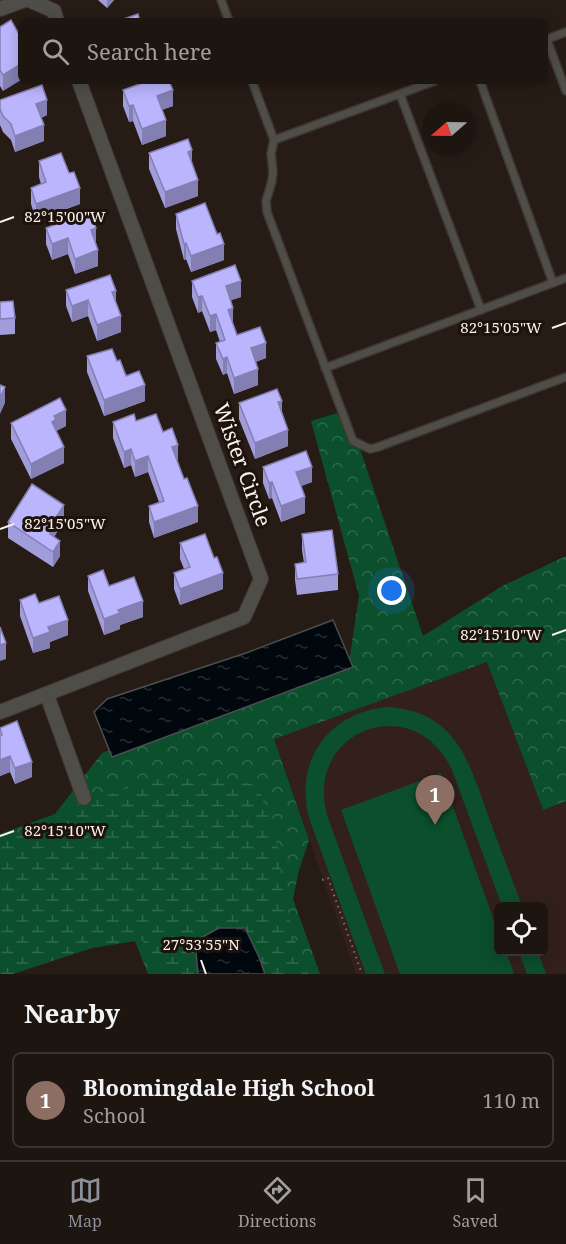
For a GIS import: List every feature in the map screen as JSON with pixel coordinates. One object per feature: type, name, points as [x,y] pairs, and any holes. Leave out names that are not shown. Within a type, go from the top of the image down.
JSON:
[{"type":"street","points":[[0,9],[27,0],[54,11],[56,18]]},
{"type":"street","name":"Wister Circle","points":[[0,712],[244,617],[261,579],[80,84]]},
{"type":"street","points":[[46,695],[84,798]]},
{"type":"lane","points":[[222,0],[228,18]]},
{"type":"lane","points":[[548,39],[566,32]]},
{"type":"lane","points":[[548,45],[566,91]]},
{"type":"lane","points":[[253,84],[274,140],[271,154],[273,171],[266,201],[267,212],[353,441],[370,449],[566,377]]},
{"type":"lane","points":[[274,140],[427,84]]},
{"type":"lane","points":[[481,84],[553,283]]},
{"type":"lane","points":[[400,94],[481,310]]},
{"type":"lane","points":[[325,368],[566,278]]},
{"type":"path","points":[[322,880],[328,878],[362,974]]},
{"type":"shaded area","points":[[487,662],[543,810],[566,801],[566,974],[356,974],[274,738]]},
{"type":"green space","points":[[347,410],[423,636],[504,585],[566,556],[566,801],[543,810],[487,662],[274,739],[309,840],[293,899],[320,974],[148,974],[133,936],[0,974],[0,834],[55,814],[102,753],[349,662],[359,596],[311,421]]},
{"type":"green space","points":[[387,707],[410,711],[429,718],[444,728],[456,742],[473,775],[521,902],[501,902],[452,770],[435,745],[414,731],[390,726],[367,730],[347,742],[332,760],[324,785],[327,815],[385,974],[366,974],[310,821],[306,800],[306,780],[311,761],[319,745],[331,731],[347,719],[365,711]]},
{"type":"green space","points":[[441,773],[494,921],[494,956],[508,956],[514,973],[400,974],[341,810]]},
{"type":"green space","points":[[215,775],[258,786],[276,837],[293,935],[308,974],[265,974],[245,928],[219,928],[195,941],[198,974],[165,974],[142,940],[92,948],[13,974],[0,974],[0,841],[105,796],[149,780]]},
{"type":"green space","points":[[520,956],[539,956],[546,974],[527,974]]},
{"type":"water","points":[[333,620],[353,667],[112,757],[94,712],[107,699],[246,653]]},
{"type":"water","points":[[219,928],[245,928],[265,974],[198,974],[195,941]]},
{"type":"building","points":[[138,14],[139,18],[127,18]]},
{"type":"building","points":[[11,20],[18,33],[18,66],[3,75],[0,70],[0,27]]},
{"type":"building","points":[[140,84],[170,84],[173,90],[157,96],[166,120],[142,129],[133,105],[129,106],[123,90]]},
{"type":"building","points":[[42,85],[47,100],[36,104],[44,125],[15,136],[11,124],[0,109],[0,100]]},
{"type":"building","points":[[188,139],[192,150],[188,152],[198,180],[165,192],[149,153]]},
{"type":"building","points":[[61,153],[69,173],[74,172],[80,188],[36,204],[31,188],[46,182],[39,161]]},
{"type":"building","points":[[205,203],[217,234],[220,233],[224,244],[191,256],[186,243],[184,244],[176,214]]},
{"type":"building","points":[[90,212],[96,228],[91,230],[98,250],[75,259],[68,238],[52,244],[46,228]]},
{"type":"building","points":[[235,265],[241,281],[226,286],[233,308],[228,310],[237,335],[260,327],[266,343],[251,348],[258,369],[234,378],[227,357],[223,359],[216,343],[225,340],[216,314],[210,316],[202,296],[198,297],[192,281]]},
{"type":"building","points":[[110,275],[116,291],[112,292],[121,316],[97,325],[88,300],[72,306],[66,290]]},
{"type":"building","points":[[13,301],[15,318],[0,319],[0,302]]},
{"type":"building","points":[[112,349],[117,361],[120,360],[126,376],[139,371],[145,385],[104,400],[87,356]]},
{"type":"building","points":[[0,385],[5,387],[0,398]]},
{"type":"building","points":[[277,389],[282,401],[278,402],[288,430],[255,443],[239,403]]},
{"type":"building","points":[[60,398],[66,410],[54,416],[56,419],[52,422],[64,447],[31,464],[11,423]]},
{"type":"building","points":[[134,414],[136,421],[156,414],[163,432],[172,428],[178,445],[172,447],[184,479],[187,478],[198,506],[154,522],[149,506],[164,501],[148,456],[135,461],[131,449],[124,452],[113,422]]},
{"type":"building","points":[[306,451],[312,467],[296,472],[305,497],[281,506],[272,482],[269,483],[263,467]]},
{"type":"building","points":[[32,484],[64,505],[49,528],[50,534],[60,541],[53,552],[8,522]]},
{"type":"building","points":[[332,530],[338,574],[297,579],[295,564],[306,562],[302,534]]},
{"type":"building","points":[[205,534],[214,558],[217,557],[223,573],[180,589],[174,573],[190,567],[180,543]]},
{"type":"building","points":[[103,570],[109,586],[134,577],[143,601],[118,610],[120,613],[104,619],[88,576]]},
{"type":"building","points":[[35,594],[39,603],[59,596],[68,620],[48,627],[50,632],[33,638],[20,600]]},
{"type":"building","points":[[0,627],[6,643],[0,645]]},
{"type":"building","points":[[17,721],[32,762],[15,768],[10,756],[0,760],[0,736],[2,735],[0,728]]},
{"type":"place","name":"Bloomingdale High School","points":[[435,825]]}]
